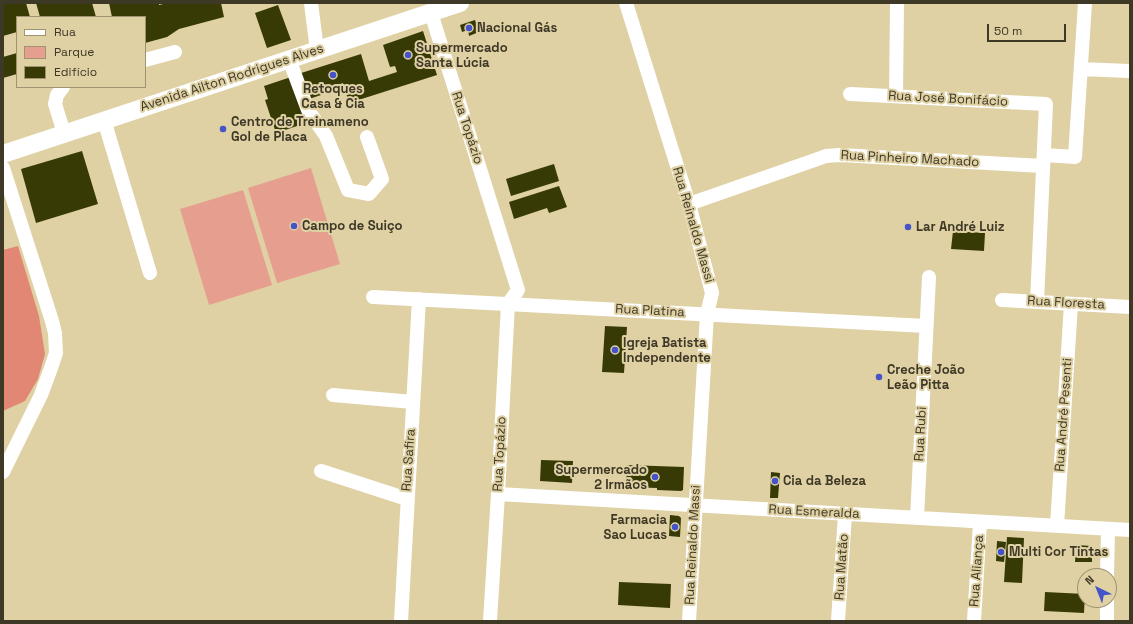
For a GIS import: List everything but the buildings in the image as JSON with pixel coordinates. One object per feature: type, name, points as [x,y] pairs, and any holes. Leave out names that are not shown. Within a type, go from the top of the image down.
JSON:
[{"type":"main road","name":"Avenida Ailton Rodrigues Alves","points":[[3,154],[317,50],[438,8],[460,3]]},
{"type":"street","points":[[311,3],[317,50]]},
{"type":"street","name":"Rua Reinaldo Massi","points":[[626,3],[689,204],[712,293],[707,314],[689,621]]},
{"type":"street","points":[[896,96],[897,3]]},
{"type":"street","points":[[1085,3],[1081,69],[1128,71]]},
{"type":"street","name":"Rua Topázio","points":[[438,8],[523,304]]},
{"type":"street","points":[[146,60],[175,52]]},
{"type":"street","points":[[289,59],[308,110],[326,136],[348,190],[369,194],[382,179],[367,137]]},
{"type":"street","name":"Rua Pinheiro Machado","points":[[689,204],[826,156],[840,155],[1043,161],[1075,157],[1081,69]]},
{"type":"street","points":[[62,88],[57,95],[55,104],[64,133]]},
{"type":"street","name":"Rua José Bonifácio","points":[[850,94],[1046,104],[1043,161]]},
{"type":"street","points":[[104,120],[150,273]]},
{"type":"street","points":[[1037,302],[1043,161]]},
{"type":"street","points":[[3,168],[52,321],[55,333],[56,353],[41,395],[3,472]]},
{"type":"street","name":"Rua Rubi","points":[[917,518],[929,277]]},
{"type":"street","points":[[508,304],[518,290]]},
{"type":"street","name":"Rua Platina","points":[[373,296],[926,326]]},
{"type":"street","name":"Rua Safira","points":[[401,621],[419,299]]},
{"type":"street","name":"Rua Floresta","points":[[1002,300],[1130,307]]},
{"type":"street","name":"Rua Topázio","points":[[490,621],[508,304]]},
{"type":"street","name":"Rua André Pesenti","points":[[1057,526],[1071,304]]},
{"type":"street","points":[[333,395],[413,402]]},
{"type":"street","points":[[321,471],[407,499]]},
{"type":"street","name":"Rua Esmeralda","points":[[498,494],[1130,530]]},
{"type":"street","name":"Rua Matão","points":[[838,621],[845,514]]},
{"type":"street","name":"Rua Aliança","points":[[974,621],[980,522]]},
{"type":"street","points":[[1107,568],[1108,529]]},
{"type":"street","points":[[1107,608],[1107,621]]},
{"type":"green space","name":"Campo de Suiço","points":[[311,168],[340,264],[277,283],[248,188]]},
{"type":"green space","points":[[243,190],[272,285],[209,305],[180,209]]},
{"type":"shaded area","points":[[18,246],[39,316],[45,354],[38,379],[25,401],[3,411],[3,250]]},
{"type":"place","name":"Nacional Gás","points":[[469,28]]},
{"type":"place","name":"Supermercado Santa Lúcia","points":[[408,55]]},
{"type":"place","name":"Retoques Casa & Cia","points":[[333,75]]},
{"type":"place","name":"Centro de Treinameno Gol de Placa","points":[[223,129]]},
{"type":"place","name":"Campo de Suiço","points":[[294,226]]},
{"type":"place","name":"Lar André Luiz","points":[[908,227]]},
{"type":"place","name":"Igreja Batista Independente","points":[[615,350]]},
{"type":"place","name":"Creche João Leão Pitta","points":[[879,377]]},
{"type":"place","name":"Supermercado 2 Irmãos","points":[[655,477]]},
{"type":"place","name":"Cia da Beleza","points":[[775,481]]},
{"type":"place","name":"Farmacia Sao Lucas","points":[[675,527]]},
{"type":"place","name":"Multi Cor Tintas","points":[[1001,552]]}]
